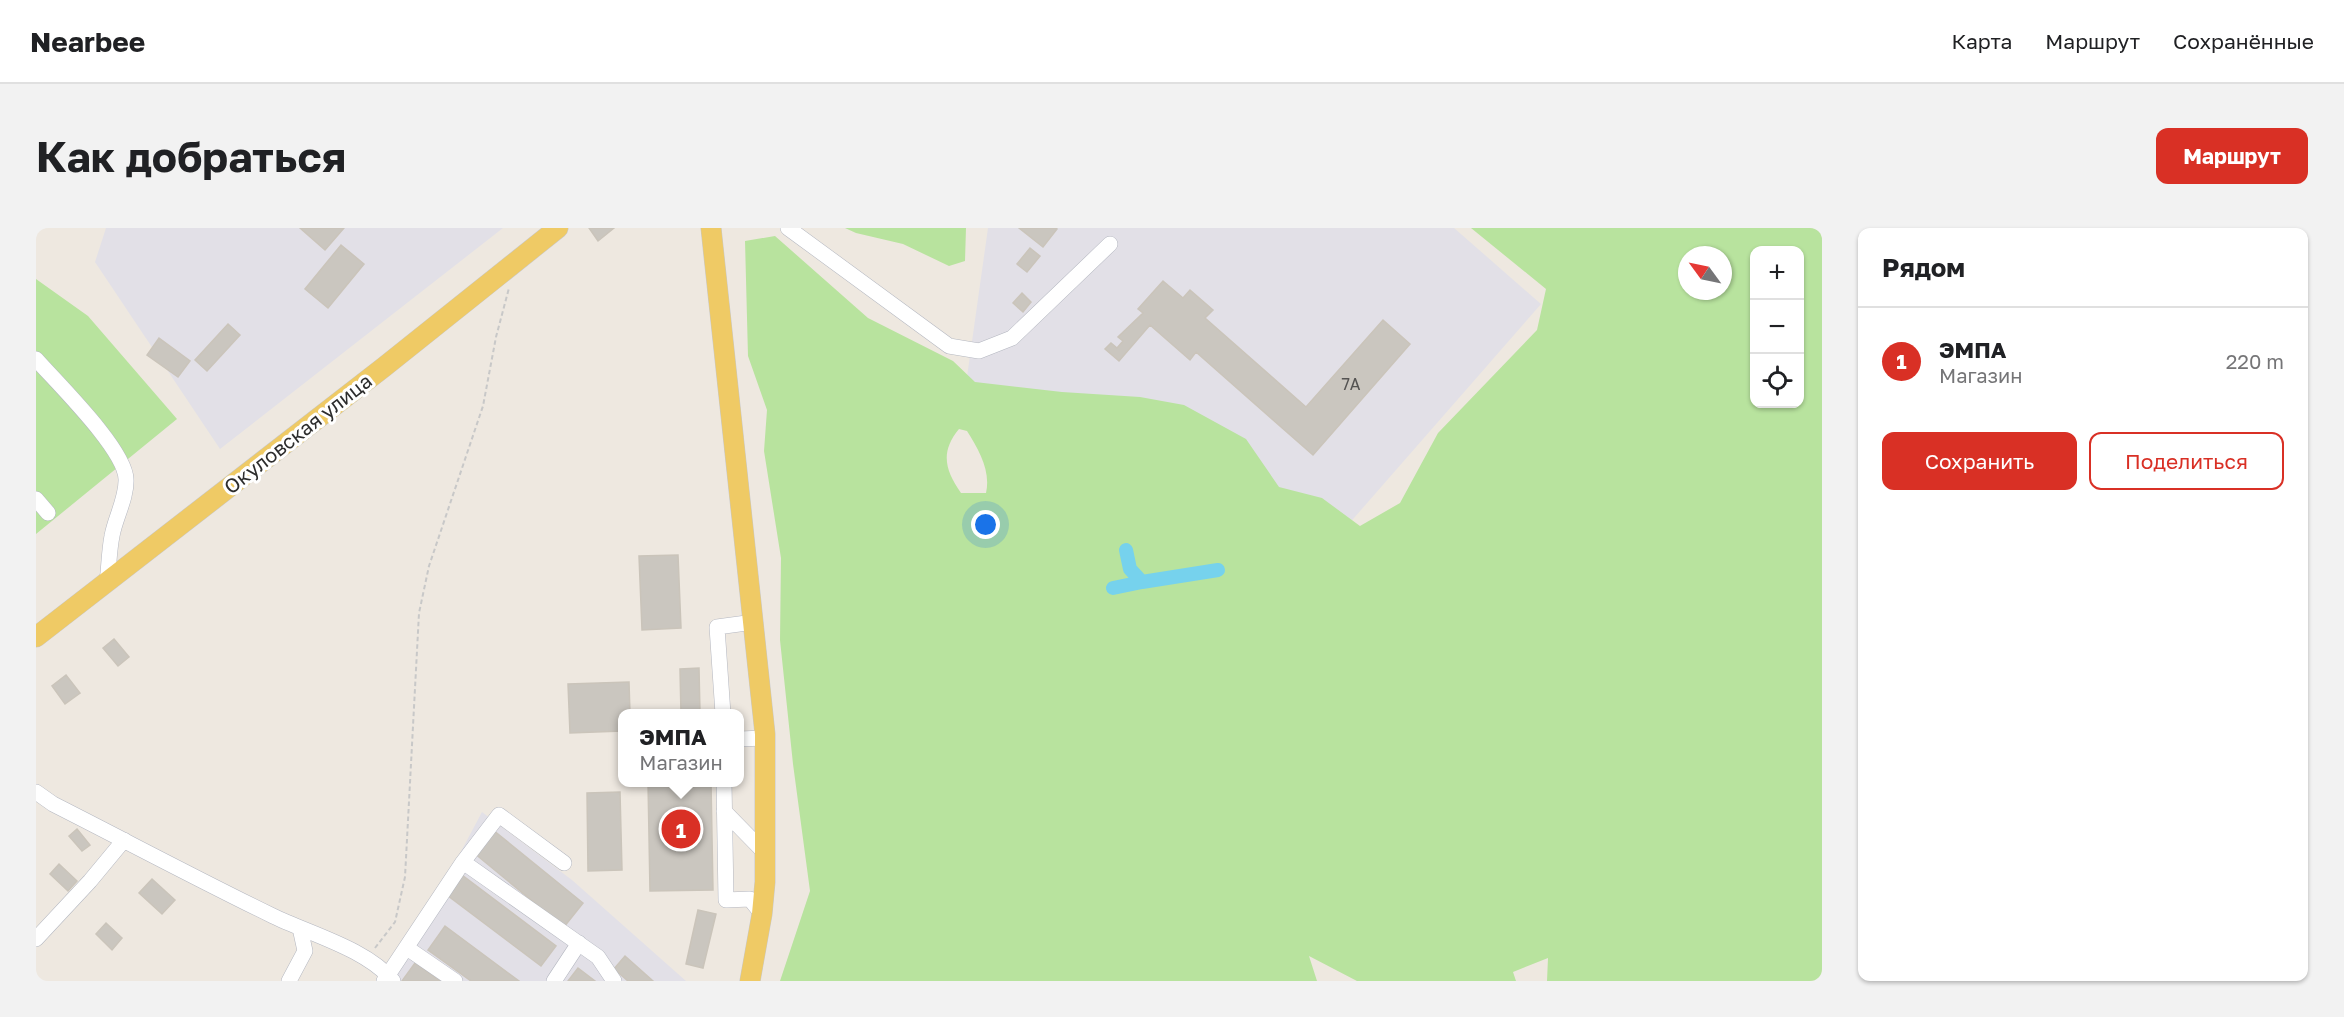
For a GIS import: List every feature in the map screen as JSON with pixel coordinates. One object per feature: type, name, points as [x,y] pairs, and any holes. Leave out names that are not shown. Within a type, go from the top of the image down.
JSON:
[{"type":"main road","name":"Окуловская улица","points":[[36,637],[384,367],[558,228]]},
{"type":"main road","points":[[711,228],[754,622],[764,738],[766,855],[762,914],[750,981]]},
{"type":"street","points":[[788,228],[949,346],[979,351],[1012,338],[1110,244]]},
{"type":"street","points":[[36,359],[98,430],[118,456],[125,471],[126,482],[112,535],[107,582]]},
{"type":"street","points":[[36,499],[48,513]]},
{"type":"street","points":[[723,709],[717,627],[754,622]]},
{"type":"street","points":[[744,739],[764,738]]},
{"type":"street","points":[[724,787],[726,900],[750,899],[762,914]]},
{"type":"street","points":[[36,792],[53,804],[123,840],[300,928],[350,950],[387,977],[463,862],[499,815],[564,863]]},
{"type":"street","points":[[724,811],[766,855]]},
{"type":"street","points":[[36,939],[90,881],[123,840]]},
{"type":"street","points":[[463,862],[598,957],[614,981]]},
{"type":"street","points":[[289,981],[305,951],[300,928]]},
{"type":"street","points":[[554,981],[579,943]]},
{"type":"street","points":[[407,948],[455,981]]},
{"type":"path","points":[[366,960],[395,922],[405,877],[419,613],[429,566],[483,406],[496,338],[511,282]]},
{"type":"shaded area","points":[[106,228],[503,228],[220,449],[95,262]]},
{"type":"shaded area","points":[[988,228],[1454,228],[1541,304],[1257,629],[965,391]]},
{"type":"shaded area","points":[[482,812],[572,880],[686,981],[392,981]]},
{"type":"green space","points":[[845,228],[966,228],[965,261],[949,266],[903,244],[856,233]]},
{"type":"green space","points":[[1471,228],[1822,228],[1822,981],[1547,981],[1548,958],[1513,972],[1516,981],[1357,981],[1309,956],[1317,981],[780,981],[810,891],[793,764],[780,640],[781,558],[764,451],[767,410],[748,356],[745,241],[775,236],[868,318],[953,361],[975,382],[1062,392],[1140,397],[1184,405],[1246,439],[1279,487],[1322,498],[1360,526],[1400,503],[1438,433],[1537,330],[1546,289]],"holes":[[[959,429],[967,431],[980,453],[987,477],[986,493],[961,493],[951,477],[947,453]]]},
{"type":"green space","points":[[36,279],[88,316],[177,419],[36,534]]},
{"type":"building","points":[[300,228],[344,228],[325,250]]},
{"type":"building","points":[[589,228],[614,228],[598,241]]},
{"type":"building","points":[[1019,228],[1055,228],[1057,229],[1043,247]]},
{"type":"building","points":[[341,245],[364,264],[328,308],[305,289]]},
{"type":"building","points":[[1030,248],[1040,256],[1027,272],[1017,264]]},
{"type":"building","points":[[1163,281],[1183,298],[1190,290],[1213,310],[1205,318],[1306,407],[1383,320],[1410,344],[1313,455],[1196,352],[1190,360],[1150,325],[1119,361],[1105,349],[1111,343],[1117,348],[1123,341],[1118,337],[1143,313],[1138,309]]},
{"type":"building","points":[[1022,293],[1031,302],[1023,312],[1013,303]]},
{"type":"building","points":[[228,324],[240,335],[207,371],[195,360]]},
{"type":"building","points":[[159,338],[190,361],[178,377],[147,355]]},
{"type":"building","points":[[678,555],[681,628],[642,630],[639,556]]},
{"type":"building","points":[[114,639],[129,657],[118,666],[103,648]]},
{"type":"building","points":[[699,668],[700,709],[681,709],[680,669]]},
{"type":"building","points":[[66,675],[80,693],[65,704],[52,686]]},
{"type":"building","points":[[629,682],[630,709],[618,709],[618,731],[570,733],[568,684]]},
{"type":"building","points":[[648,787],[711,787],[713,890],[650,891]]},
{"type":"building","points":[[620,792],[622,870],[588,871],[587,793]]},
{"type":"building","points":[[77,829],[90,845],[82,851],[69,836]]},
{"type":"building","points":[[493,830],[583,903],[564,927],[474,853]]},
{"type":"building","points":[[59,864],[77,881],[68,891],[50,874]]},
{"type":"building","points":[[462,875],[556,946],[541,966],[447,895]]},
{"type":"building","points":[[152,879],[175,900],[162,914],[139,893]]},
{"type":"building","points":[[698,910],[716,914],[703,968],[686,964]]},
{"type":"building","points":[[106,923],[122,938],[112,950],[96,934]]},
{"type":"building","points":[[445,926],[519,981],[471,981],[428,950]]},
{"type":"building","points":[[625,956],[653,981],[628,981],[614,969]]},
{"type":"building","points":[[415,963],[440,981],[402,981]]},
{"type":"building","points":[[578,968],[595,981],[568,981]]},
{"type":"waterway","points":[[1126,550],[1130,569],[1142,582],[1218,570]]},
{"type":"waterway","points":[[1113,588],[1142,582]]},
{"type":"place","name":"ЭМПА","points":[[681,829]]}]
